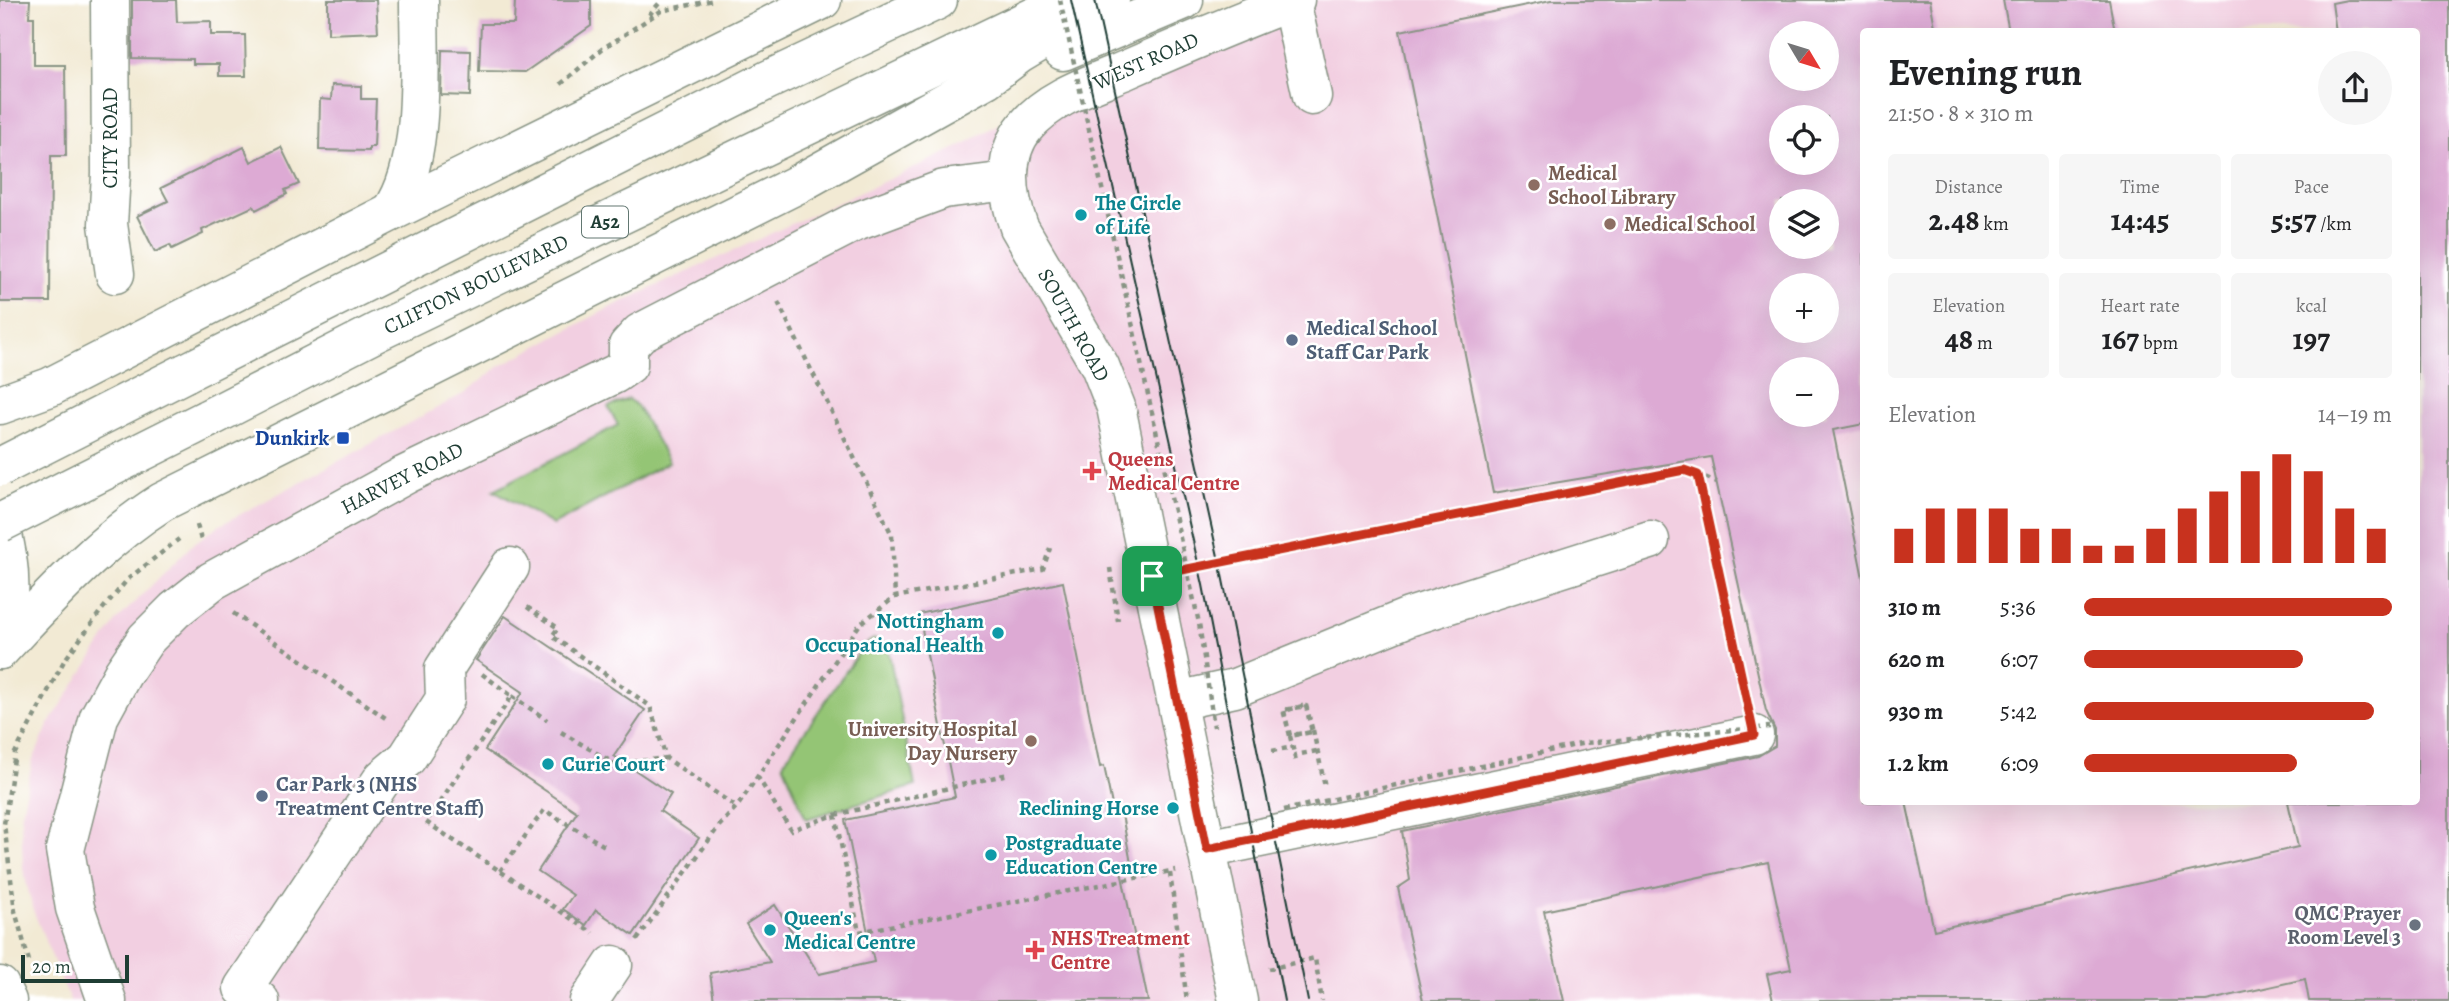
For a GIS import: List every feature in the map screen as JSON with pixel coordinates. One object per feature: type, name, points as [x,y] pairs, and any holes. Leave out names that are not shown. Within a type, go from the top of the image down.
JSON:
[{"type":"main road","name":"CITY ROAD","points":[[110,0],[111,174],[108,224],[115,274]]},
{"type":"main road","points":[[391,212],[404,189],[414,144],[419,103],[419,0]]},
{"type":"main road","points":[[0,405],[50,387],[391,212],[822,0]]},
{"type":"main road","name":"A52","points":[[0,467],[719,104],[939,0]]},
{"type":"main road","name":"CLIFTON BOULEVARD","points":[[0,524],[390,326],[1070,0]]},
{"type":"main road","points":[[0,650],[100,547],[125,525],[162,502],[798,184],[986,79],[1018,55],[1110,0]]},
{"type":"main road","points":[[986,79],[1027,68],[1184,0]]},
{"type":"main road","points":[[1293,1],[1312,96]]},
{"type":"main road","name":"WEST ROAD","points":[[1011,164],[1025,127],[1047,106],[1242,19],[1293,1]]},
{"type":"main road","name":"HARVEY ROAD","points":[[107,1001],[75,908],[65,850],[99,717],[122,673],[160,622],[212,582],[405,475],[615,374],[628,365],[628,346],[640,333],[853,223],[1011,164]]},
{"type":"main road","name":"SOUTH ROAD","points":[[1011,164],[1011,207],[1019,227],[1100,366],[1116,407],[1238,1001]]},
{"type":"main road","points":[[0,524],[10,567],[10,609],[0,650]]},
{"type":"main road","points":[[1177,701],[1235,688],[1409,617],[1650,540]]},
{"type":"main road","points":[[260,1001],[243,988],[383,778],[407,758],[445,699],[444,669],[510,567]]},
{"type":"main road","points":[[1208,856],[1333,821],[1756,723]]},
{"type":"main road","points":[[589,1001],[614,948]]},
{"type":"main road","points":[[0,986],[6,1001]]},
{"type":"path","points":[[645,20],[662,0]]},
{"type":"path","points":[[553,91],[601,49],[645,20],[661,11],[713,0]]},
{"type":"path","points":[[1060,0],[1199,623],[1214,727]]},
{"type":"path","points":[[762,270],[892,535],[895,597]]},
{"type":"path","points":[[1152,576],[1684,470],[1717,482]]},
{"type":"path","points":[[1284,810],[1585,743],[1756,723],[1698,475]]},
{"type":"path","points":[[512,696],[426,822],[614,948],[736,807],[860,624],[895,597],[1043,569],[1050,548]]},
{"type":"path","points":[[1113,560],[1108,573],[1119,627]]},
{"type":"path","points":[[212,582],[219,604],[418,740]]},
{"type":"path","points":[[525,605],[558,628],[552,636],[650,705],[666,758],[736,807]]},
{"type":"path","points":[[479,672],[547,720]]},
{"type":"path","points":[[1306,705],[1295,708],[1284,711],[1287,723],[1290,736],[1301,734],[1312,732],[1306,706],[1295,708],[1283,710],[1286,723],[1290,735],[1301,734],[1313,732],[1306,705]]},
{"type":"path","points":[[1306,705],[1283,710],[1296,762],[1295,755],[1317,751]]},
{"type":"path","points":[[1306,705],[1333,821]]},
{"type":"path","points":[[561,732],[615,764],[666,758]]},
{"type":"path","points":[[1272,751],[1293,747]]},
{"type":"path","points":[[757,776],[791,830],[835,815],[1008,774]]},
{"type":"path","points":[[500,871],[544,810],[608,848]]},
{"type":"path","points":[[835,815],[859,932],[1170,871],[1208,856]]},
{"type":"path","points":[[1167,858],[1187,1001]]},
{"type":"path","points":[[1265,970],[1315,958],[1322,1001]]},
{"type":"shaded area","name":"Queens Medical Centre","points":[[1257,0],[2449,0],[2449,1001],[70,1001],[33,910],[23,869],[21,818],[32,762],[49,724],[116,621],[193,544],[215,528],[463,394],[500,366],[611,307],[961,146],[1040,100]]},
{"type":"green space","points":[[628,399],[637,406],[669,462],[553,525],[494,490],[618,425],[608,407]]},
{"type":"green space","points":[[874,639],[888,648],[915,786],[806,819],[783,763],[864,645]]},
{"type":"building","points":[[0,0],[30,0],[29,17],[34,17],[34,65],[65,65],[66,156],[51,156],[50,302],[0,302]]},
{"type":"building","points":[[132,0],[176,0],[177,22],[211,21],[211,35],[245,35],[246,76],[219,76],[219,64],[193,64],[193,59],[132,58]]},
{"type":"building","points":[[328,0],[376,0],[378,32],[328,34]]},
{"type":"building","points":[[515,0],[591,0],[591,26],[525,72],[479,71],[481,24],[514,24]]},
{"type":"building","points":[[1551,0],[1930,0],[1935,28],[1860,28],[1860,425],[1833,430],[1860,563],[1860,805],[1907,805],[1934,930],[2298,847],[2289,805],[2420,805],[2420,28],[2335,28],[2332,3],[2347,0],[2449,0],[2449,1001],[2309,1001],[2305,979],[2206,1001],[1773,1001],[1767,974],[1791,969],[1768,862],[1544,911],[1564,1001],[1423,1001],[1398,888],[1410,880],[1402,831],[1758,756],[1775,746],[1775,730],[1766,711],[1711,457],[1493,493],[1400,31]]},
{"type":"building","points":[[2003,0],[2109,0],[2114,28],[2008,28]]},
{"type":"building","points":[[442,50],[471,51],[470,96],[441,95]]},
{"type":"building","points":[[332,85],[361,86],[361,99],[376,99],[374,147],[369,147],[369,151],[319,150],[320,99],[331,100]]},
{"type":"building","points":[[244,147],[251,162],[281,147],[299,184],[285,190],[287,194],[256,210],[254,206],[202,230],[203,234],[172,249],[170,245],[155,252],[137,216],[168,201],[161,188]]},
{"type":"building","points":[[1063,582],[1100,767],[1104,766],[1113,810],[1121,809],[1132,869],[1121,871],[1148,1001],[714,1001],[710,973],[770,962],[746,924],[775,905],[819,974],[874,962],[845,820],[955,797],[919,614]]},
{"type":"building","name":"Curie Court","points":[[505,616],[645,710],[614,756],[671,794],[660,811],[699,838],[633,935],[596,910],[586,925],[563,909],[573,895],[538,871],[577,812],[485,750],[523,692],[476,660]]},
{"type":"tram line","points":[[1071,0],[1203,585],[1284,1001]]},
{"type":"tram line","points":[[1095,0],[1221,570],[1308,1001]]},
{"type":"place","name":"Medical School Library","points":[[1534,185]]},
{"type":"place","name":"The Circle of Life","points":[[1081,215]]},
{"type":"place","name":"Medical School","points":[[1610,224]]},
{"type":"place","name":"Medical School Staff Car Park","points":[[1292,340]]},
{"type":"place","name":"Dunkirk","points":[[343,438]]},
{"type":"place","name":"Queens Medical Centre","points":[[1092,471]]},
{"type":"place","name":"Nottingham Occupational Health","points":[[998,633]]},
{"type":"place","name":"University Hospital Day Nursery","points":[[1031,741]]},
{"type":"place","name":"Curie Court","points":[[548,764]]},
{"type":"place","name":"Car Park 3 (NHS Treatment Centre Staff)","points":[[262,796]]},
{"type":"place","name":"Reclining Horse","points":[[1173,808]]},
{"type":"place","name":"Postgraduate Education Centre","points":[[991,855]]},
{"type":"place","name":"QMC Prayer Room Level 3","points":[[2415,925]]},
{"type":"place","name":"Queen's Medical Centre","points":[[770,930]]},
{"type":"place","name":"NHS Treatment Centre","points":[[1035,950]]},
{"type":"route","points":[[1684,470],[1698,475],[1754,735],[1207,849],[1152,576],[1684,470]]}]
